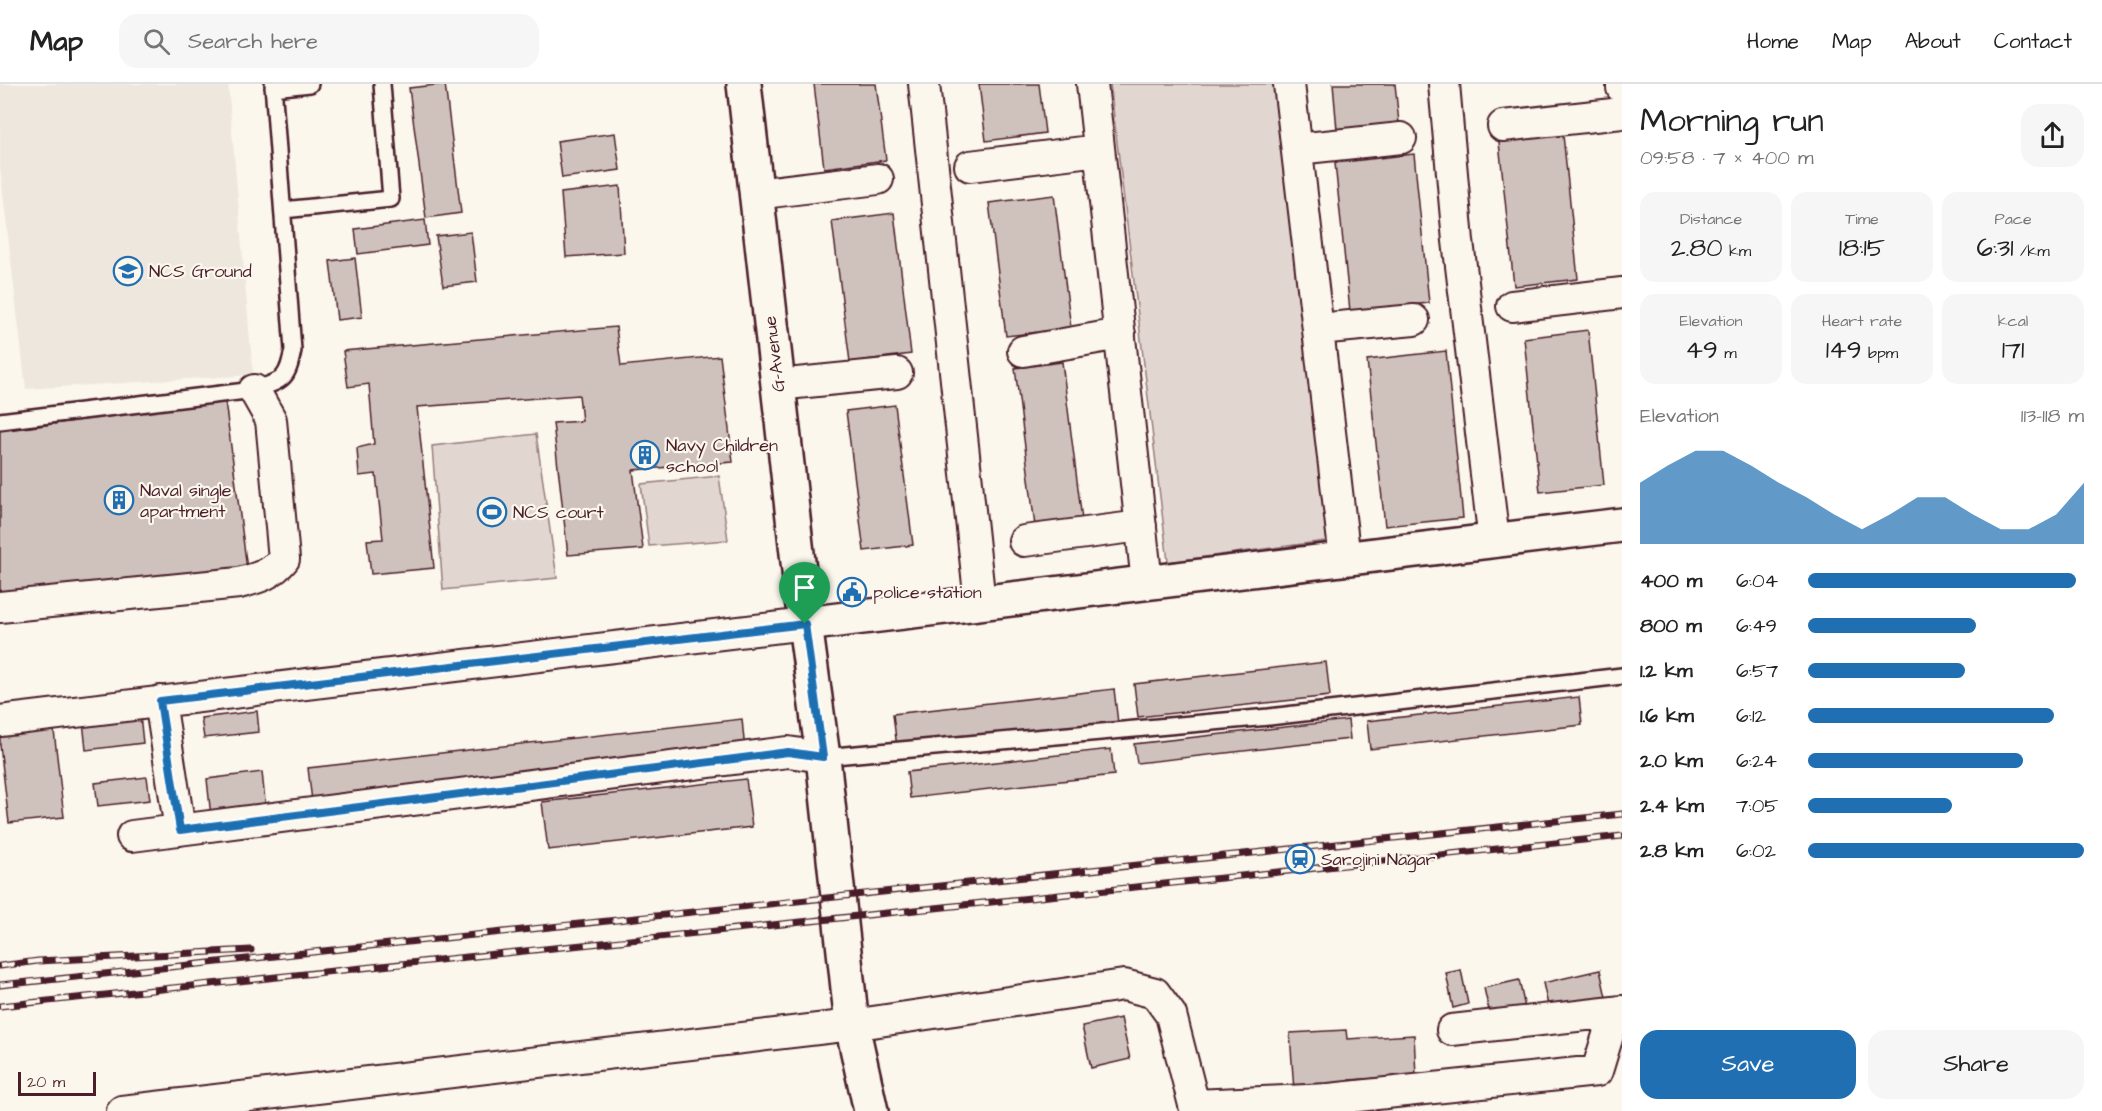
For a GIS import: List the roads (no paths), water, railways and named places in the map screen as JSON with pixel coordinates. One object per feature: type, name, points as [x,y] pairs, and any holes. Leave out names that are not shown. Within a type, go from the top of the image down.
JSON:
[{"type":"street","name":"G-Avenue","points":[[744,84],[852,1025],[871,1111]]},
{"type":"street","points":[[924,84],[980,603]]},
{"type":"street","points":[[1092,84],[1147,582]]},
{"type":"street","points":[[1289,84],[1345,559]]},
{"type":"street","points":[[1444,84],[1458,241],[1494,541]]},
{"type":"street","points":[[1503,126],[1622,113]]},
{"type":"street","points":[[1297,149],[1401,138]]},
{"type":"street","points":[[970,166],[1099,150]]},
{"type":"street","points":[[755,194],[878,179]]},
{"type":"street","points":[[1512,306],[1622,293]]},
{"type":"street","points":[[1318,329],[1414,320]]},
{"type":"street","points":[[1023,351],[1120,334]]},
{"type":"street","points":[[777,385],[897,373]]},
{"type":"street","points":[[0,608],[239,584],[262,577],[275,570],[284,559],[271,420],[254,390]]},
{"type":"street","points":[[0,721],[1622,525]]},
{"type":"street","points":[[1024,541],[1141,526]]},
{"type":"street","points":[[160,701],[180,830]]},
{"type":"street","points":[[132,836],[788,752],[823,757]]},
{"type":"street","points":[[122,1111],[852,1025],[1124,985],[1155,993],[1171,1015],[1194,1105],[1335,1105],[1597,1071],[1619,1011],[1452,1030]]},
{"type":"lane","points":[[0,421],[254,390],[276,382],[288,372],[293,350],[273,86],[310,84]]},
{"type":"lane","points":[[283,210],[391,199],[382,84]]},
{"type":"lane","points":[[823,757],[1269,717],[1622,676]]},
{"type":"railway","points":[[0,985],[1622,814]]},
{"type":"railway","points":[[0,1006],[1622,836]]},
{"type":"railway","points":[[0,966],[38,961],[251,950]]},
{"type":"place","name":"NCS Ground","points":[[128,271]]},
{"type":"place","name":"Navy Children school","points":[[645,455]]},
{"type":"place","name":"Naval single apartment","points":[[119,500]]},
{"type":"place","name":"NCS court","points":[[492,512]]},
{"type":"place","name":"police station","points":[[852,592]]},
{"type":"place","name":"Sarojini Nagar","points":[[1300,859]]}]
